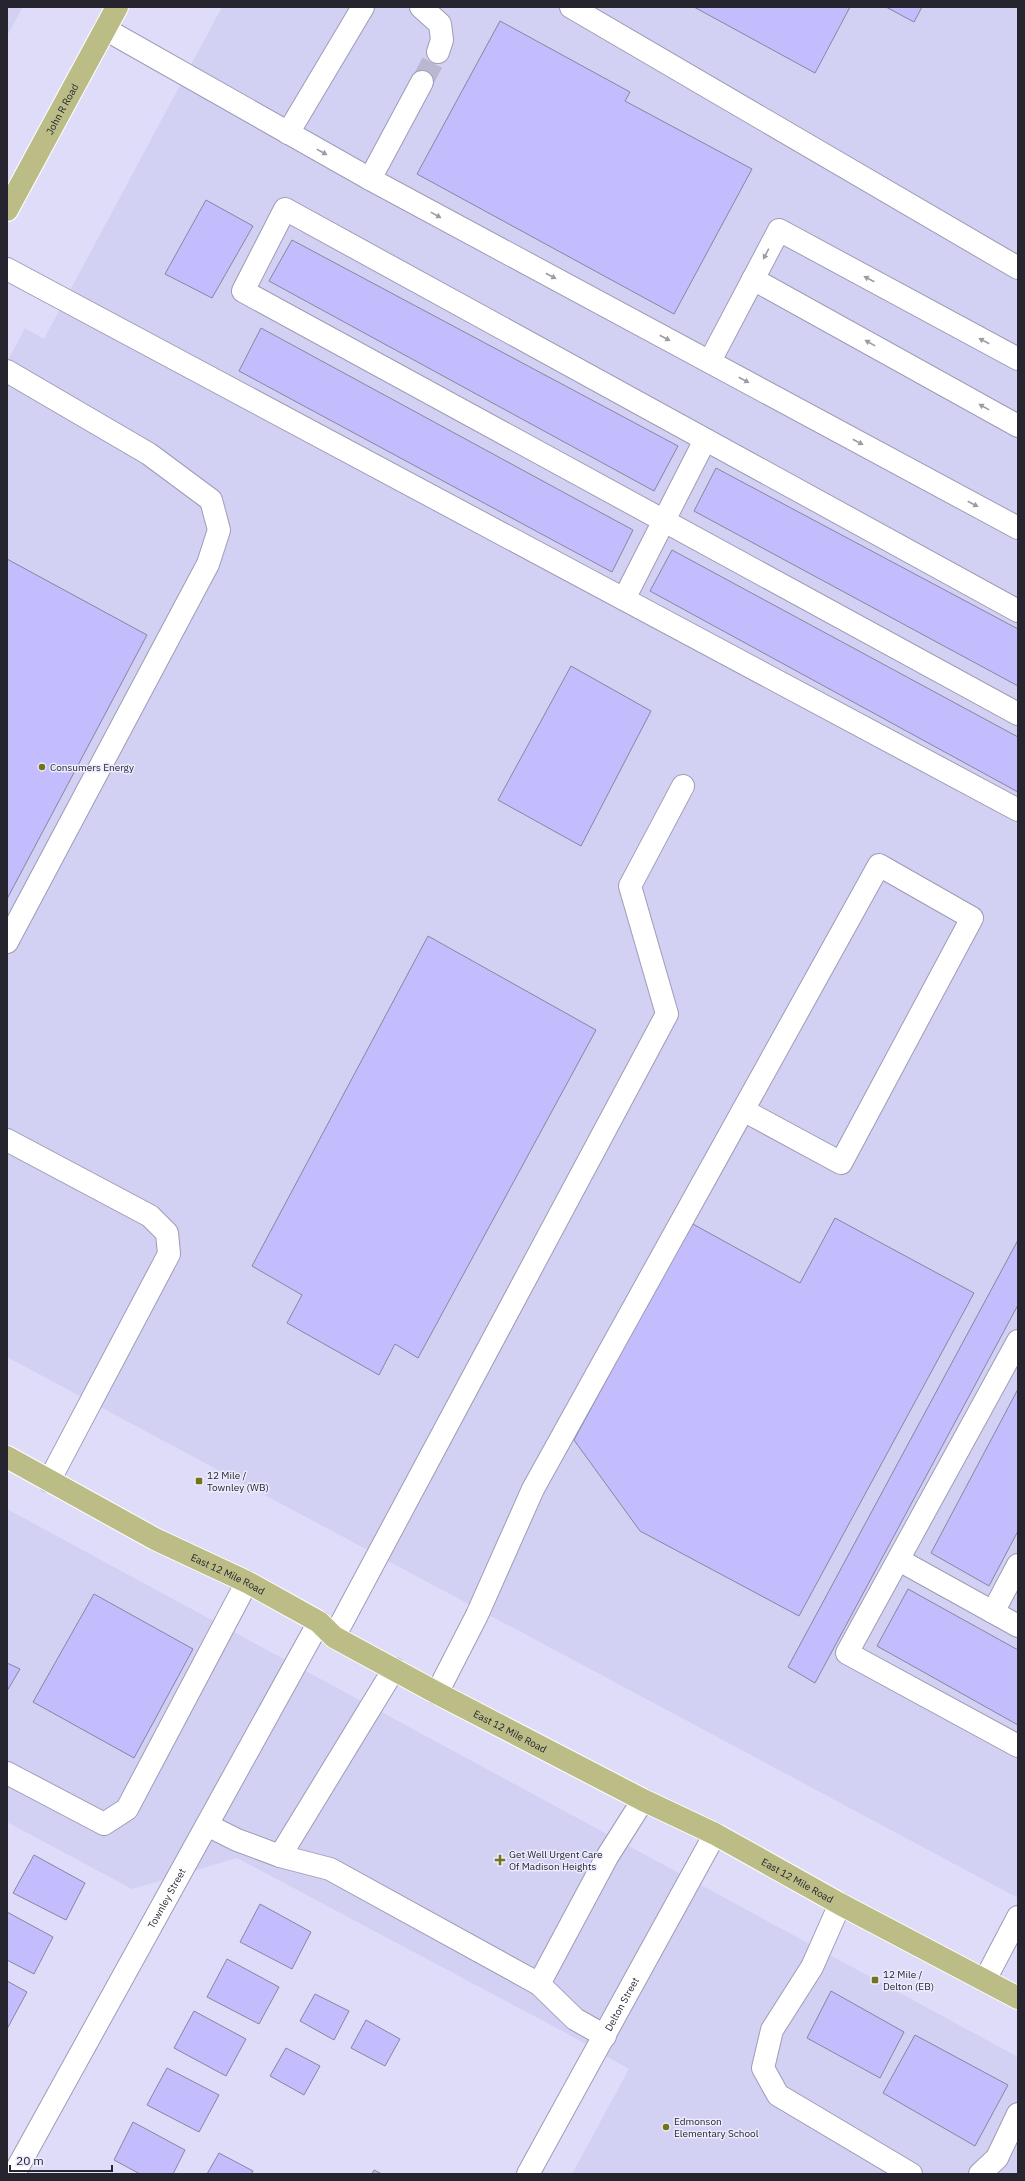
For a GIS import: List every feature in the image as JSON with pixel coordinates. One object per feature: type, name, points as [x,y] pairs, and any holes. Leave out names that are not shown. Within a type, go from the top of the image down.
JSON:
[{"type":"main road","name":"John R Road","points":[[7,210],[117,7]]},
{"type":"main road","name":"East 12 Mile Road","points":[[7,1457],[155,1539],[247,1582],[437,1693],[643,1800],[715,1834],[840,1904],[1018,1998]]},
{"type":"street","points":[[288,133],[362,7]]},
{"type":"street","points":[[421,7],[440,24],[442,40],[438,52]]},
{"type":"street","points":[[571,7],[1018,268]]},
{"type":"street","points":[[105,29],[370,179],[1018,528]]},
{"type":"street","points":[[370,179],[422,82]]},
{"type":"street","points":[[1018,611],[285,209],[243,291],[1018,714]]},
{"type":"street","points":[[710,361],[779,230],[1018,359]]},
{"type":"street","points":[[7,269],[1018,810]]},
{"type":"street","points":[[754,279],[1018,426]]},
{"type":"street","points":[[7,371],[149,454],[211,500],[219,530],[208,564],[7,942]]},
{"type":"street","points":[[624,599],[705,440]]},
{"type":"street","name":"Townley Street","points":[[14,2174],[207,1825],[327,1630],[667,1014],[630,886],[683,786]]},
{"type":"street","points":[[437,1693],[478,1616],[533,1489],[879,865],[972,918],[841,1163],[744,1110]]},
{"type":"street","points":[[7,1140],[150,1216],[168,1233],[170,1254],[49,1481]]},
{"type":"street","points":[[1018,1341],[847,1653],[1018,1746]]},
{"type":"street","points":[[899,1560],[1018,1626]]},
{"type":"street","points":[[993,1612],[1018,1565]]},
{"type":"street","points":[[7,1773],[104,1824],[128,1809],[247,1582]]},
{"type":"street","points":[[280,1856],[394,1669]]},
{"type":"street","points":[[539,1984],[607,1857],[643,1800]]},
{"type":"street","points":[[207,1825],[237,1840],[280,1856],[330,1868],[539,1984],[575,2019],[605,2036]]},
{"type":"street","name":"Delton Street","points":[[528,2174],[715,1834]]},
{"type":"street","points":[[840,1904],[812,1967],[772,2030],[763,2068],[778,2095],[911,2174]]},
{"type":"street","points":[[985,1980],[1018,1917]]},
{"type":"street","points":[[980,2174],[997,2158],[1018,2114]]},
{"type":"shaded area","points":[[7,7],[23,7],[7,36]]},
{"type":"shaded area","points":[[222,7],[1018,7],[1018,1898],[7,1357],[7,362],[25,328],[44,339]]},
{"type":"shaded area","points":[[7,1509],[1018,2057],[1018,2174],[572,2174],[629,2069],[566,2033],[237,1858],[132,1889],[7,1822]]},
{"type":"building","points":[[694,7],[850,7],[815,73]]},
{"type":"building","points":[[886,7],[922,7],[914,22]]},
{"type":"building","points":[[500,21],[630,92],[625,101],[752,169],[674,314],[417,174]]},
{"type":"building","points":[[206,200],[253,226],[212,298],[165,274]]},
{"type":"building","points":[[292,240],[678,446],[654,491],[269,281]]},
{"type":"building","points":[[261,328],[633,530],[612,572],[239,371]]},
{"type":"building","points":[[716,468],[1018,629],[1018,686],[694,511]]},
{"type":"building","points":[[672,550],[1018,737],[1018,792],[650,591]]},
{"type":"building","name":"Consumers Energy","points":[[7,559],[147,635],[7,899]]},
{"type":"building","points":[[571,666],[651,711],[581,846],[498,800]]},
{"type":"building","points":[[428,936],[596,1030],[418,1358],[395,1344],[379,1375],[287,1323],[302,1295],[252,1266]]},
{"type":"building","points":[[835,1218],[974,1293],[799,1616],[640,1531],[574,1440],[691,1223],[800,1283]]},
{"type":"building","points":[[1018,1240],[1018,1305],[815,1683],[788,1667]]},
{"type":"building","points":[[1018,1389],[1018,1531],[989,1586],[931,1553]]},
{"type":"building","points":[[908,1589],[1018,1650],[1018,1725],[877,1646]]},
{"type":"building","points":[[94,1594],[193,1649],[134,1758],[33,1702]]},
{"type":"building","points":[[7,1663],[20,1669],[7,1691]]},
{"type":"building","points":[[34,1855],[85,1883],[66,1920],[13,1893]]},
{"type":"building","points":[[260,1904],[311,1932],[292,1969],[240,1942]]},
{"type":"building","points":[[7,1912],[53,1937],[34,1974],[7,1960]]},
{"type":"building","points":[[227,1959],[279,1987],[259,2024],[207,1997]]},
{"type":"building","points":[[7,1981],[27,1992],[7,2029]]},
{"type":"building","points":[[831,1991],[904,2032],[880,2078],[807,2038]]},
{"type":"building","points":[[315,1994],[349,2011],[334,2040],[300,2021]]},
{"type":"building","points":[[194,2011],[246,2039],[226,2076],[174,2048]]},
{"type":"building","points":[[366,2020],[400,2039],[385,2066],[351,2048]]},
{"type":"building","points":[[915,2035],[1008,2085],[975,2146],[883,2093]]},
{"type":"building","points":[[286,2048],[320,2066],[304,2095],[270,2076]]},
{"type":"building","points":[[167,2068],[219,2095],[199,2132],[147,2105]]},
{"type":"building","points":[[133,2122],[185,2150],[173,2174],[140,2174],[114,2160]]},
{"type":"building","points":[[219,2153],[253,2171],[251,2174],[207,2174]]},
{"type":"building","points":[[374,2170],[382,2174],[372,2174]]},
{"type":"tunnel","points":[[422,82],[438,52]]},
{"type":"place","name":"Consumers Energy","points":[[42,767]]},
{"type":"place","name":"12 Mile / Townley (WB)","points":[[199,1481]]},
{"type":"place","name":"Get Well Urgent Care Of Madison Heights","points":[[500,1860]]},
{"type":"place","name":"12 Mile / Delton (EB)","points":[[875,1980]]},
{"type":"place","name":"Edmonson Elementary School","points":[[666,2127]]}]
